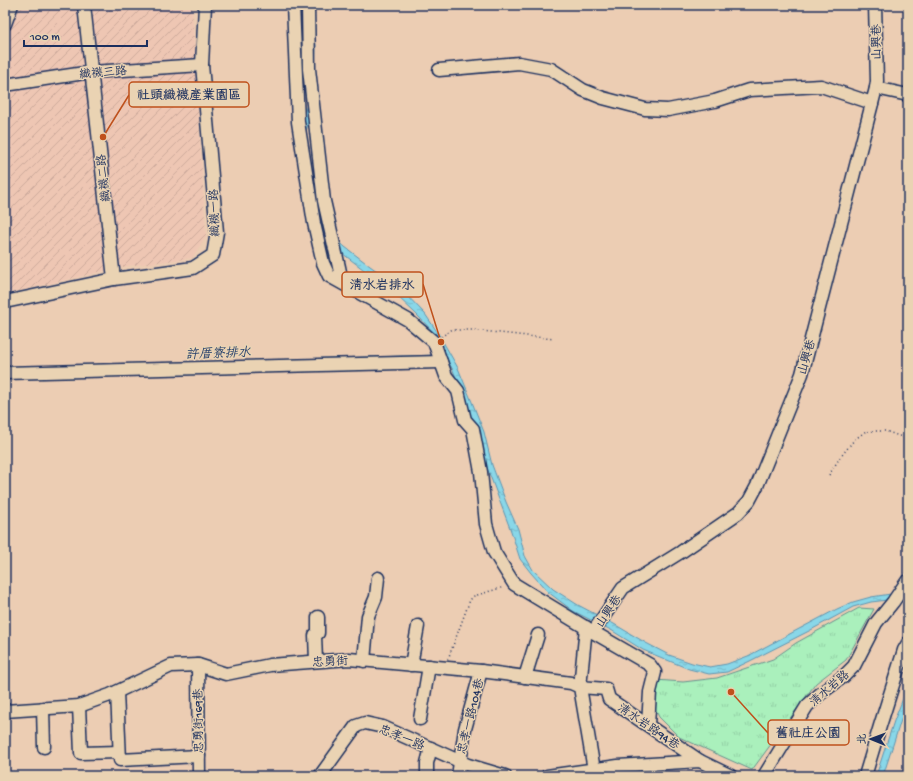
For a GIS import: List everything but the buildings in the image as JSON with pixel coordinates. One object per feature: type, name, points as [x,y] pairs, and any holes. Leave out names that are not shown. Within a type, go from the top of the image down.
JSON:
[{"type":"street","points":[[5,24],[12,5]]},
{"type":"street","name":"織襪二路","points":[[84,5],[114,279]]},
{"type":"street","name":"織襪一路","points":[[5,302],[114,279],[193,268],[213,255],[217,232],[202,65],[205,5]]},
{"type":"street","points":[[293,5],[298,122],[314,223],[323,263],[329,276],[408,320],[434,342],[446,376],[458,391],[465,420],[473,429],[481,472],[486,524],[494,552],[514,584],[650,665],[655,672],[650,692],[648,725]]},
{"type":"street","points":[[308,5],[309,69],[324,201],[342,282]]},
{"type":"street","name":"山興巷","points":[[590,630],[623,588],[681,552],[738,513],[749,501],[757,486],[802,374],[876,88],[875,5]]},
{"type":"street","points":[[439,70],[519,63],[551,69],[583,90],[603,98],[645,110],[668,110],[714,101],[749,90],[821,86],[872,103]]},
{"type":"street","name":"織襪三路","points":[[5,85],[91,72],[202,65]]},
{"type":"street","points":[[876,88],[908,95]]},
{"type":"street","points":[[5,373],[442,362]]},
{"type":"street","points":[[364,661],[368,616],[376,597],[378,578]]},
{"type":"street","name":"清水岩路","points":[[764,776],[807,706],[854,666],[876,623],[908,580]]},
{"type":"street","points":[[316,662],[315,636],[318,633],[318,617]]},
{"type":"street","points":[[411,665],[418,626]]},
{"type":"street","points":[[590,630],[580,687],[594,773]]},
{"type":"street","points":[[525,677],[538,635]]},
{"type":"street","points":[[865,776],[904,650],[908,642]]},
{"type":"street","name":"忠勇街","points":[[5,711],[79,706],[110,696],[171,666],[198,665],[226,674],[270,665],[349,659],[525,677],[571,683],[580,687]]},
{"type":"street","name":"忠勇街169巷","points":[[198,665],[199,776]]},
{"type":"street","points":[[420,720],[429,666]]},
{"type":"street","name":"忠孝一路104巷","points":[[458,776],[465,729],[481,672]]},
{"type":"street","name":"清水岩路94巷","points":[[580,687],[606,689],[609,699],[700,761]]},
{"type":"street","points":[[117,692],[120,756]]},
{"type":"street","points":[[79,706],[81,753],[120,756],[199,756]]},
{"type":"street","points":[[43,708],[44,747]]},
{"type":"street","name":"忠孝一路","points":[[320,776],[356,726],[365,723],[383,727],[468,765],[505,776]]},
{"type":"street","points":[[427,776],[427,763],[431,748]]},
{"type":"street","points":[[547,776],[594,773],[618,766],[700,761],[731,776]]},
{"type":"path","points":[[434,342],[451,330],[473,330],[554,339]]},
{"type":"path","points":[[829,475],[854,440],[866,431],[885,431],[908,439]]},
{"type":"path","points":[[445,668],[470,600],[474,596],[514,584]]},
{"type":"shaded area","points":[[21,5],[192,5],[206,236],[192,258],[127,266],[5,294],[5,39]]},
{"type":"green space","points":[[859,608],[874,609],[846,660],[816,683],[752,770],[679,737],[659,717],[651,701],[655,680],[683,682],[717,678],[773,659],[796,643]]},
{"type":"water","points":[[311,5],[316,46],[312,104],[306,132],[306,155],[318,212],[327,231],[345,247],[398,286],[425,314],[438,333],[458,368],[472,402],[484,432],[492,465],[518,529],[525,556],[533,570],[553,589],[578,605],[646,643],[669,655],[692,663],[710,667],[727,664],[748,656],[853,602],[871,597],[904,592],[908,592],[908,599],[904,598],[871,602],[853,607],[727,672],[709,674],[689,669],[643,650],[611,630],[573,611],[548,592],[520,559],[486,465],[467,406],[453,370],[442,351],[436,335],[393,292],[338,250],[321,233],[299,132],[307,104],[310,73]]},
{"type":"water","points":[[908,686],[908,701],[883,776],[876,776],[894,721]]},
{"type":"waterway","name":"許厝寮排水","points":[[291,360],[431,356]]},
{"type":"place","name":"社頭織襪產業園區","points":[[103,137]]},
{"type":"place","name":"清水岩排水","points":[[441,342]]},
{"type":"place","name":"舊社庄公園","points":[[731,692]]}]
